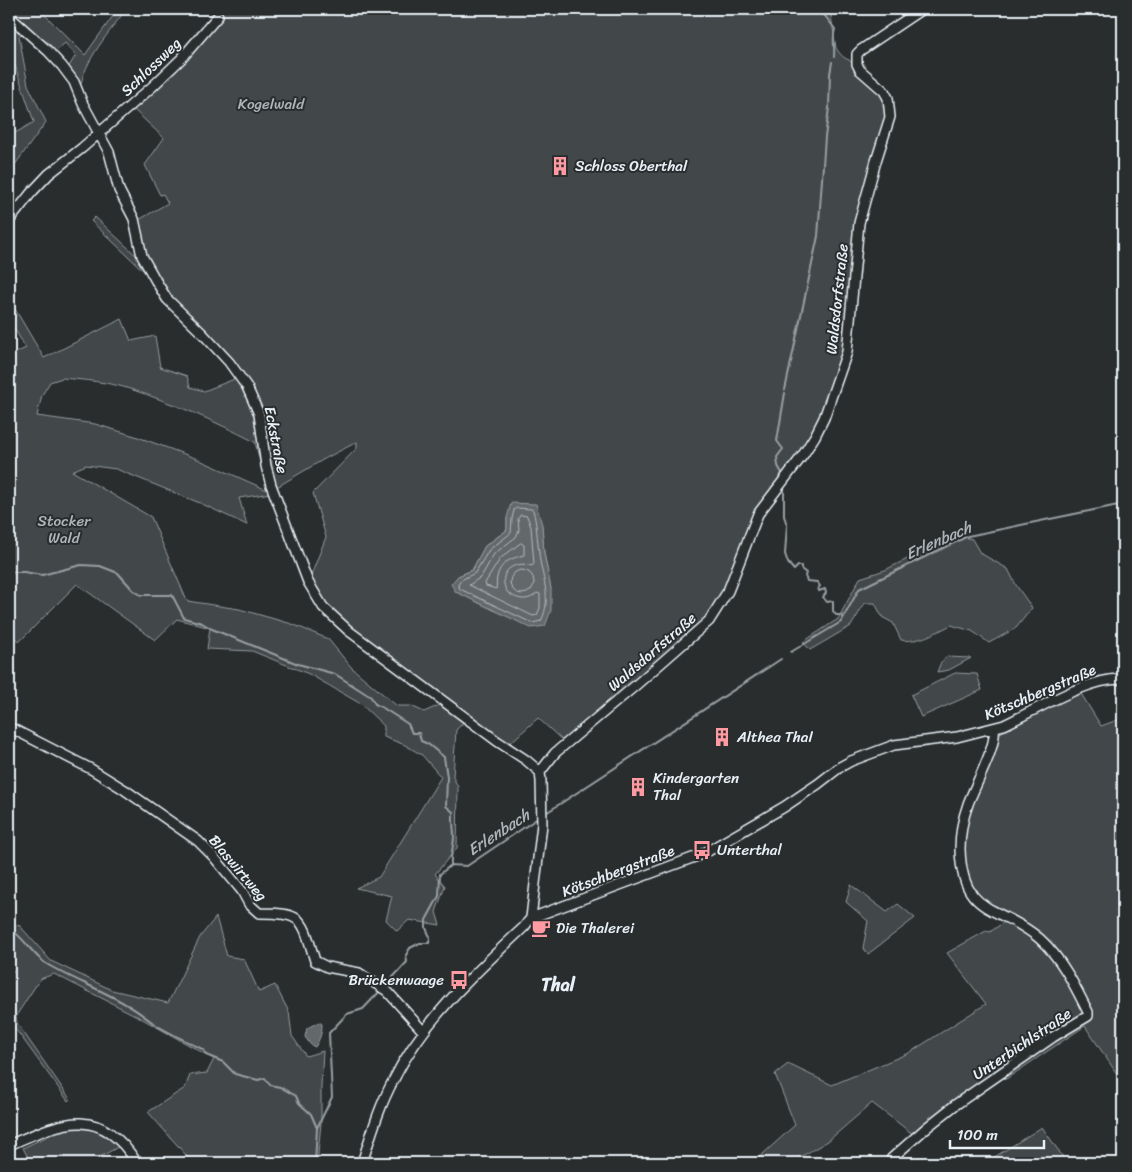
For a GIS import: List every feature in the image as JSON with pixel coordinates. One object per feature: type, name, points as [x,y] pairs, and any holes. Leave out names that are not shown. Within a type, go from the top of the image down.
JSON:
[{"type":"street","name":"Waldsdorfstraße","points":[[540,772],[555,753],[709,621],[728,591],[758,514],[804,455],[816,436],[847,352],[859,223],[890,117],[888,98],[884,91],[860,70],[857,64],[857,54],[922,9]]},
{"type":"street","name":"Eckstraße","points":[[9,16],[34,37],[62,66],[74,82],[83,104],[109,152],[120,190],[134,219],[142,256],[167,299],[229,362],[247,387],[255,403],[266,466],[272,485],[308,582],[322,606],[349,631],[540,772]]},
{"type":"street","name":"Schlossweg","points":[[9,221],[26,198],[49,174],[99,134],[182,58],[218,16]]},
{"type":"street","name":"Kötschbergstraße","points":[[531,918],[703,854],[784,807],[851,760],[894,745],[957,737],[994,728],[1090,684],[1111,679],[1123,679]]},
{"type":"street","name":"Blaswirtweg","points":[[9,727],[90,769],[125,790],[198,840],[242,891],[249,904],[258,913],[284,913],[298,919],[306,931],[315,961],[327,967],[360,973],[383,989],[423,1031]]},
{"type":"street","name":"Unterbichlstraße","points":[[895,1163],[892,1158],[940,1116],[1032,1051],[1088,1016],[1088,1012],[1075,987],[1055,955],[1030,932],[985,907],[973,895],[963,877],[960,851],[962,828],[968,804],[994,740],[994,728]]},
{"type":"street","points":[[362,1163],[376,1120],[393,1080],[423,1031],[469,980],[531,918],[542,815],[542,780],[540,772]]},
{"type":"street","points":[[9,1145],[59,1125],[71,1123],[88,1124],[101,1128],[119,1140],[137,1163]]},
{"type":"green space","points":[[16,9],[39,9],[85,55],[118,9],[126,9],[92,57],[82,78],[80,89],[68,68],[76,55],[65,43],[54,53],[10,16]]},
{"type":"green space","name":"Kogelwald","points":[[217,9],[830,9],[836,48],[841,55],[849,60],[883,92],[888,116],[866,182],[845,351],[814,435],[776,485],[726,591],[707,618],[635,683],[563,741],[538,718],[509,744],[350,628],[326,604],[310,578],[326,537],[313,493],[357,448],[357,442],[275,488],[250,388],[170,300],[144,256],[137,221],[168,203],[163,194],[160,195],[145,165],[164,138],[132,108]],"holes":[[[507,518],[542,525],[544,553],[551,589],[486,606],[456,592],[458,576],[472,570],[485,546],[507,530]]]},
{"type":"green space","points":[[9,20],[23,31],[19,36],[28,85],[46,122],[9,173],[9,133],[17,132],[34,122],[9,48]]},
{"type":"green space","points":[[95,217],[139,258],[147,274],[91,221]]},
{"type":"green space","name":"Stocker Wald","points":[[9,299],[44,358],[122,319],[131,341],[155,336],[160,367],[187,376],[190,387],[204,391],[237,378],[255,419],[263,448],[271,493],[239,498],[247,525],[200,503],[116,469],[86,465],[72,471],[151,517],[187,601],[239,609],[292,624],[328,639],[352,668],[397,706],[411,706],[424,712],[442,704],[463,723],[456,730],[453,777],[458,787],[457,848],[435,874],[445,886],[436,912],[440,925],[409,920],[397,931],[386,920],[392,896],[356,888],[379,877],[441,777],[422,755],[405,745],[384,737],[384,726],[361,704],[309,674],[252,651],[207,649],[210,628],[177,619],[155,640],[77,584],[20,641],[9,635],[9,356],[26,348],[9,320]],"holes":[[[62,378],[114,385],[146,394],[194,413],[255,442],[267,490],[195,458],[135,436],[95,424],[37,416],[42,395],[50,382]]]},
{"type":"green space","points":[[956,535],[972,539],[980,553],[1008,569],[1016,585],[1032,608],[1016,628],[989,643],[972,631],[951,625],[920,639],[907,641],[901,640],[893,623],[882,617],[875,603],[865,603],[851,626],[810,650],[803,642],[838,619],[860,578],[885,570]]},
{"type":"green space","points":[[947,657],[971,658],[949,670],[937,672],[941,662]]},
{"type":"green space","points":[[955,673],[977,674],[982,690],[921,717],[911,695]]},
{"type":"green space","points":[[1080,692],[1101,726],[1123,718],[1123,1083],[1085,1026],[1006,1079],[1003,1078],[958,1107],[918,1138],[872,1103],[828,1141],[790,1163],[753,1163],[795,1125],[775,1074],[788,1064],[832,1085],[909,1053],[986,1004],[947,953],[986,931],[990,932],[1004,922],[1008,916],[982,900],[969,880],[964,860],[969,815],[984,771],[1000,733]]},
{"type":"green space","points":[[851,885],[887,912],[898,904],[915,918],[868,954],[863,948],[868,921],[846,902]]},
{"type":"green space","points":[[216,917],[227,956],[244,959],[259,992],[275,985],[289,1012],[292,1036],[306,1056],[323,1051],[318,1154],[320,1163],[193,1163],[148,1112],[185,1088],[190,1075],[207,1073],[214,1059],[137,1016],[54,974],[40,979],[16,1016],[17,1023],[70,1099],[68,1101],[9,1022],[9,973],[14,971],[9,966],[9,922],[20,926],[51,961],[112,990],[168,1003],[200,937]]},
{"type":"green space","points":[[70,1125],[104,1132],[115,1141],[118,1147],[89,1163],[31,1163],[23,1148]]},
{"type":"green space","points":[[1042,1127],[1067,1163],[985,1163]]},
{"type":"water","points":[[511,503],[536,504],[542,525],[544,553],[551,589],[551,610],[545,626],[531,628],[456,592],[451,584],[458,576],[472,570],[485,546],[507,530],[507,518]]},
{"type":"water","points":[[319,1022],[322,1024],[322,1030],[315,1047],[305,1037],[307,1028]]},
{"type":"waterway","points":[[819,9],[818,11],[826,17],[835,29],[834,57]]},
{"type":"waterway","points":[[785,390],[818,236],[832,62]]},
{"type":"waterway","points":[[783,475],[778,466],[777,457],[783,449],[777,441],[785,393]]},
{"type":"waterway","points":[[784,486],[784,516],[787,525],[785,554],[788,563],[794,570],[801,566],[801,569],[806,573],[807,581],[817,582],[820,586],[819,591],[825,589],[826,593],[823,597],[827,602],[833,601],[833,611],[836,615],[841,615],[843,619]]},
{"type":"waterway","name":"Erlenbach","points":[[791,652],[841,622],[859,589],[968,536],[1123,504]]},
{"type":"waterway","points":[[9,572],[42,575],[81,565],[100,566],[118,573],[133,590],[141,595],[172,595],[184,618],[202,623],[212,629],[298,664],[335,674],[371,697],[375,704],[408,724],[412,733],[419,733],[421,741],[428,744],[444,757],[447,777],[446,806],[453,812],[454,836],[451,865]]},
{"type":"waterway","name":"Erlenbach","points":[[546,813],[781,659]]},
{"type":"waterway","name":"Erlenbach","points":[[384,987],[407,962],[406,955],[410,948],[420,943],[429,943],[430,937],[426,928],[426,920],[439,896],[440,874],[451,865],[467,866],[538,818]]},
{"type":"waterway","points":[[9,928],[45,963],[131,1007],[156,1025],[204,1050],[206,1055],[223,1062],[235,1074],[258,1080],[265,1078],[270,1085],[280,1087],[296,1096],[299,1103],[311,1114],[317,1128]]},
{"type":"waterway","name":"Erlenbach","points":[[315,1163],[317,1128],[332,1097],[329,1033],[347,1014],[363,1009],[381,990]]},
{"type":"place","name":"Schloss Oberthal","points":[[560,166]]},
{"type":"place","name":"Althea Thal","points":[[722,737]]},
{"type":"place","name":"Kindergarten Thal","points":[[638,787]]},
{"type":"place","name":"Unterthal","points":[[702,850]]},
{"type":"place","name":"Die Thalerei","points":[[541,928]]},
{"type":"place","name":"Brückenwaage","points":[[459,980]]},
{"type":"district","name":"Thal","points":[[558,985]]}]
